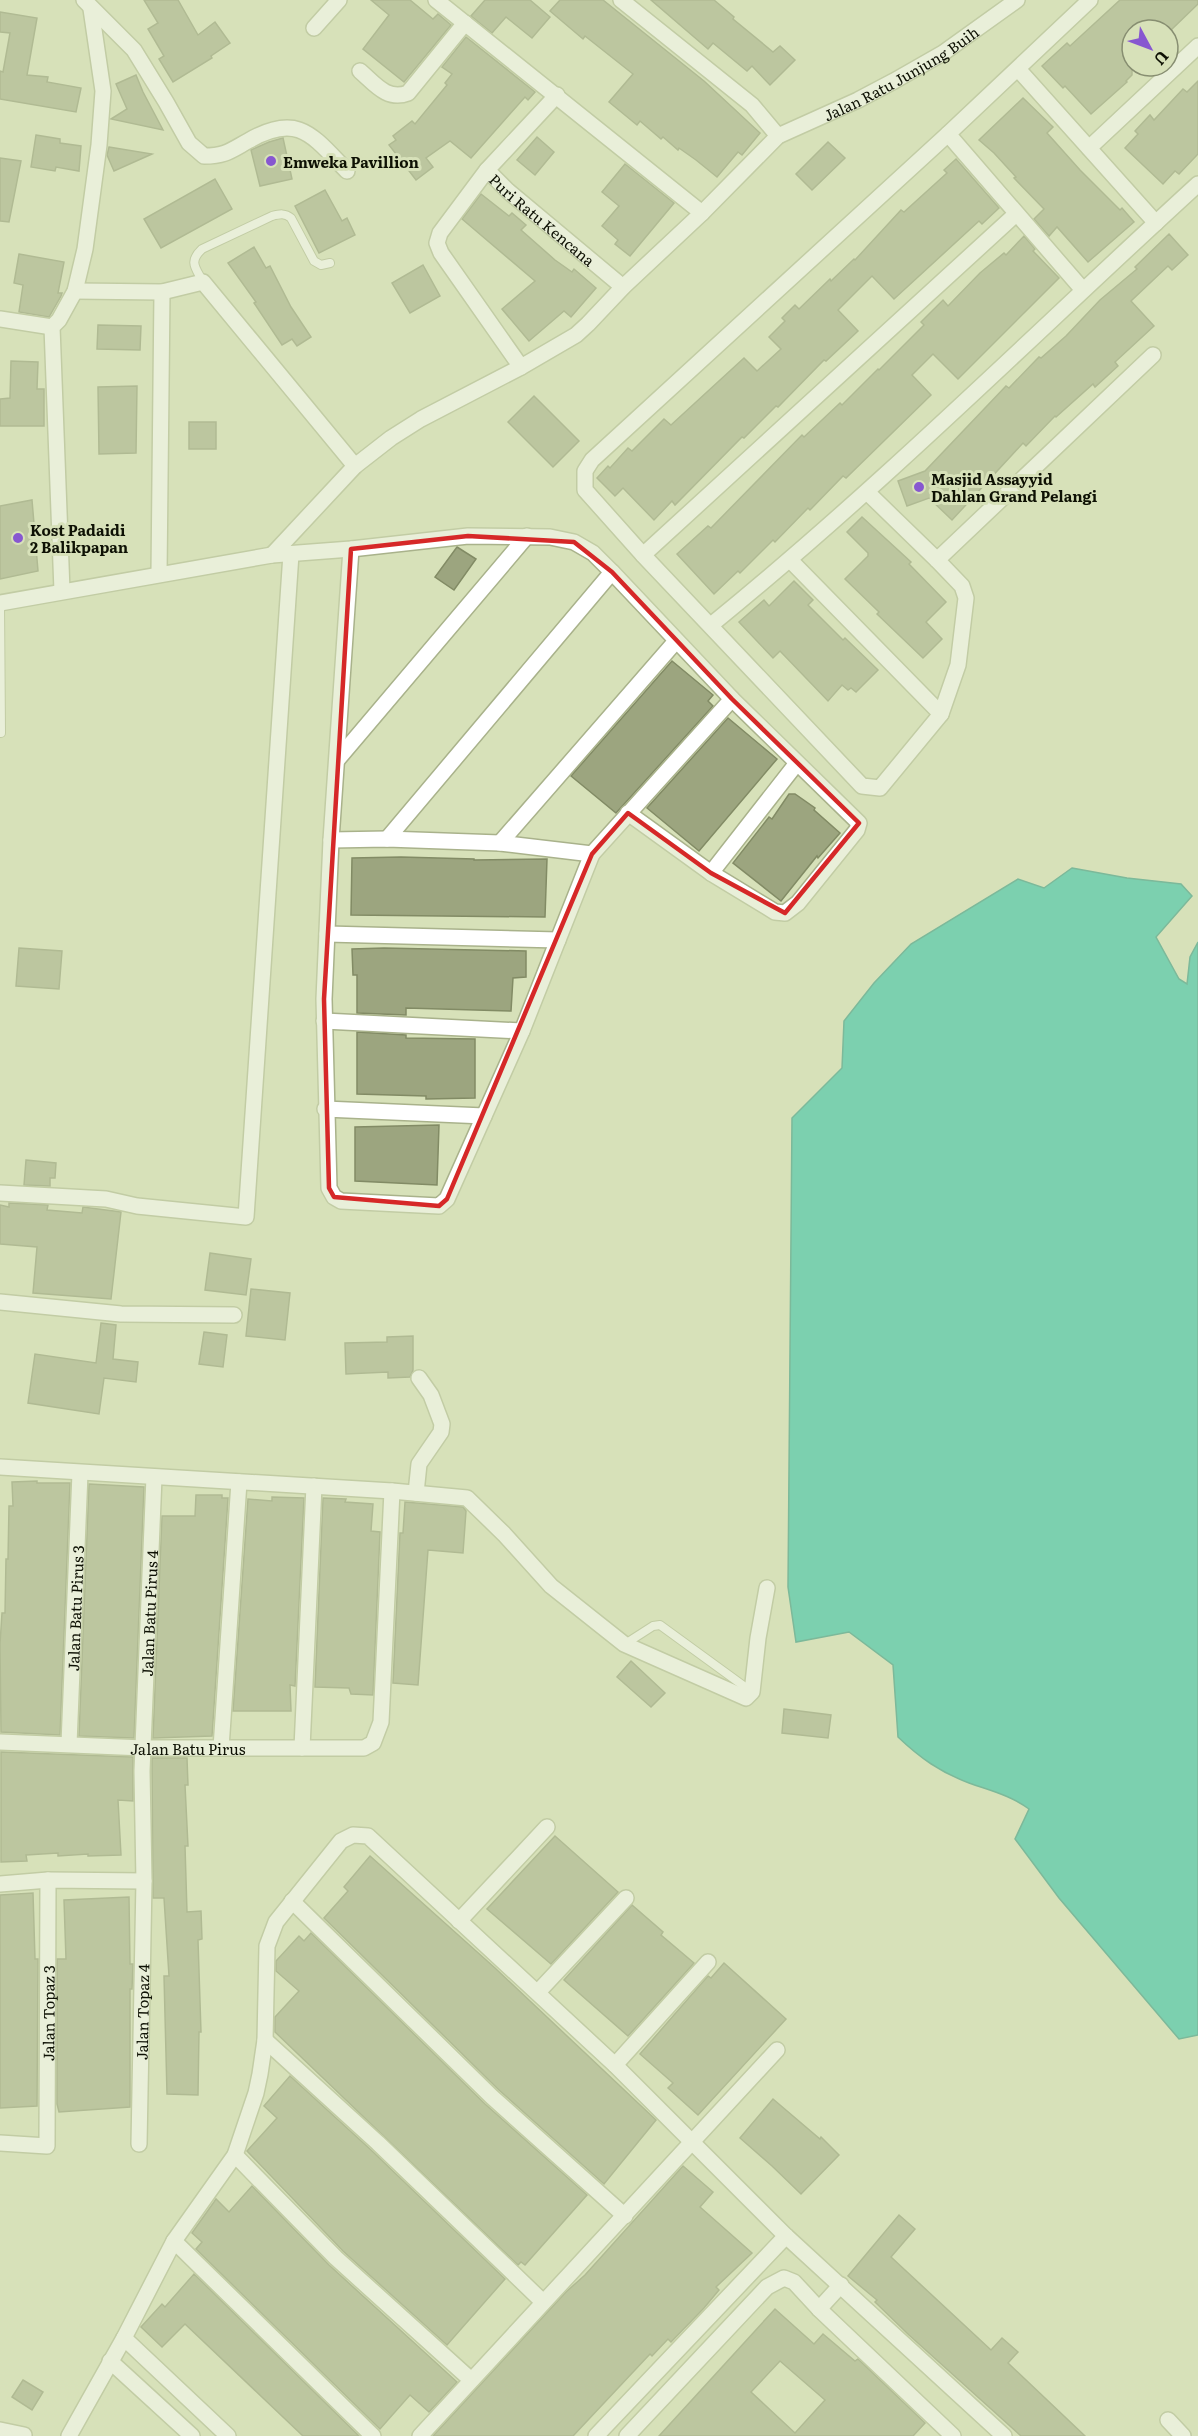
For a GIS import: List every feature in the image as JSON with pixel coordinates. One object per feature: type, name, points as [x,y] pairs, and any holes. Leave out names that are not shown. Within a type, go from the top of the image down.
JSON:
[{"type":"street","points":[[314,28],[339,0]]},
{"type":"street","points":[[436,0],[702,213]]},
{"type":"street","points":[[272,555],[355,466],[421,419],[521,367],[576,335],[778,136],[753,105],[621,0]]},
{"type":"street","name":"Jalan Ratu Junjung Buih","points":[[778,136],[858,100],[944,53],[1017,0]]},
{"type":"street","points":[[868,493],[962,585],[966,598],[958,665],[941,714],[880,788],[862,786],[643,555],[585,490],[585,471],[592,460],[948,134],[1090,0]]},
{"type":"street","points":[[87,5],[134,50],[189,143],[204,156],[222,156],[267,130],[290,127],[312,135],[347,171]]},
{"type":"street","points":[[62,591],[52,327],[59,320],[75,291],[85,249],[99,145],[103,92],[87,5]]},
{"type":"street","points":[[360,71],[388,94],[397,97],[408,93],[465,23]]},
{"type":"street","points":[[1089,148],[1198,46]]},
{"type":"street","points":[[1018,69],[1156,223]]},
{"type":"street","name":"Puri Ratu Kencana","points":[[557,95],[487,170],[508,191],[623,287]]},
{"type":"street","points":[[948,134],[1083,290]]},
{"type":"street","points":[[487,170],[440,233],[437,243],[441,253],[521,367]]},
{"type":"street","points":[[711,626],[791,561],[868,493],[1198,184]]},
{"type":"street","points":[[643,555],[1016,214]]},
{"type":"street","points":[[75,291],[162,292],[203,282],[355,466]]},
{"type":"street","points":[[159,574],[162,292]]},
{"type":"street","points":[[0,319],[52,327]]},
{"type":"street","points":[[937,560],[1153,355]]},
{"type":"street","points":[[0,603],[272,555],[468,536],[526,536],[574,542],[592,553],[612,572],[732,699],[860,823],[857,830],[798,903],[785,913],[775,912],[711,873],[628,813]]},
{"type":"street","points":[[338,759],[526,536]]},
{"type":"street","points":[[351,549],[331,840],[324,1021],[328,1188],[334,1197],[341,1201],[439,1206],[453,1191],[522,1031],[592,854],[732,699]]},
{"type":"street","points":[[0,1193],[106,1199],[137,1206],[246,1217],[291,554]]},
{"type":"street","points":[[791,561],[941,714]]},
{"type":"street","points":[[387,839],[612,572]]},
{"type":"street","points":[[500,843],[676,640]]},
{"type":"street","points":[[711,873],[798,763]]},
{"type":"street","points":[[331,840],[387,839],[500,843],[592,854]]},
{"type":"street","points":[[327,934],[558,940]]},
{"type":"street","points":[[324,1021],[522,1031]]},
{"type":"street","points":[[325,1109],[484,1116]]},
{"type":"street","points":[[0,1302],[121,1314],[234,1315]]},
{"type":"street","points":[[417,1482],[422,1458],[441,1432],[442,1424],[431,1395],[419,1378]]},
{"type":"street","points":[[0,1467],[392,1491],[417,1482],[467,1498],[504,1534],[551,1586],[624,1644],[746,1698],[752,1692],[767,1588]]},
{"type":"street","name":"Jalan Batu Pirus 3","points":[[69,1744],[80,1473]]},
{"type":"street","name":"Jalan Batu Pirus 4","points":[[144,1881],[142,1772],[154,1477]]},
{"type":"street","points":[[221,1748],[239,1482]]},
{"type":"street","points":[[302,1748],[314,1486]]},
{"type":"street","name":"Jalan Batu Pirus","points":[[0,1742],[144,1748],[364,1748],[373,1743],[381,1722],[392,1491]]},
{"type":"street","points":[[459,1921],[547,1827]]},
{"type":"street","points":[[69,2436],[124,2338],[174,2241],[235,2155],[256,2093],[265,2040],[267,1946],[276,1922],[341,1841],[353,1835],[368,1836],[538,1992],[615,2065],[786,2236],[1004,2436]]},
{"type":"street","points":[[0,1884],[48,1880],[144,1881]]},
{"type":"street","name":"Jalan Topaz 3","points":[[0,2143],[48,2146],[48,1880]]},
{"type":"street","name":"Jalan Topaz 4","points":[[139,2144],[144,1881]]},
{"type":"street","points":[[538,1992],[626,1898]]},
{"type":"street","points":[[292,1900],[492,2097],[625,2216]]},
{"type":"street","points":[[615,2065],[708,1962]]},
{"type":"street","points":[[265,2040],[378,2143],[543,2302]]},
{"type":"street","points":[[420,2436],[470,2379],[625,2216],[690,2142],[777,2050]]},
{"type":"street","points":[[235,2155],[336,2258],[470,2379]]},
{"type":"street","points":[[596,2436],[786,2236]]},
{"type":"street","points":[[174,2241],[374,2436]]},
{"type":"street","points":[[627,2436],[767,2287],[784,2278],[794,2282],[950,2435]]},
{"type":"street","points":[[819,2308],[842,2285]]},
{"type":"street","points":[[709,2316],[725,2331]]},
{"type":"street","points":[[124,2338],[228,2436]]},
{"type":"street","points":[[110,2361],[192,2436]]},
{"type":"street","points":[[1168,2421],[1183,2436]]},
{"type":"street","points":[[0,2430],[24,2435]]},
{"type":"lane","points":[[203,282],[193,263],[195,256],[202,249],[280,214],[287,214],[291,218],[314,261],[321,265],[330,263]]},
{"type":"lane","points":[[0,603],[1,733]]},
{"type":"lane","points":[[624,1644],[653,1626],[660,1625],[752,1692]]},
{"type":"highlighted area","points":[[468,536],[574,542],[612,572],[732,699],[859,823],[785,913],[711,873],[628,813],[592,854],[447,1199],[439,1206],[334,1197],[329,1188],[324,999],[351,549]]},
{"type":"water","points":[[1072,868],[1127,878],[1181,884],[1192,896],[1156,937],[1179,979],[1187,984],[1190,957],[1198,942],[1198,2035],[1179,2039],[1059,1898],[1015,1839],[1029,1809],[1007,1797],[949,1774],[922,1758],[906,1745],[898,1737],[893,1665],[849,1632],[796,1642],[788,1587],[792,1118],[842,1068],[844,1021],[874,983],[911,944],[1018,879],[1044,888]]},
{"type":"building","points":[[144,0],[178,0],[198,35],[215,22],[230,43],[211,56],[212,58],[173,82],[159,59],[164,56],[148,29],[158,23]]},
{"type":"building","points":[[371,0],[410,0],[433,19],[438,14],[451,25],[404,82],[363,49],[389,15]]},
{"type":"building","points":[[485,0],[530,0],[550,17],[532,38],[506,17],[492,33],[471,16]]},
{"type":"building","points":[[560,0],[603,0],[704,81],[760,133],[742,155],[738,152],[717,177],[663,137],[661,139],[640,121],[637,125],[609,102],[633,74],[585,36],[583,39],[550,11]]},
{"type":"building","points":[[651,0],[714,0],[773,52],[780,46],[795,60],[770,85],[752,66],[747,71],[713,43],[708,49]]},
{"type":"building","points":[[1120,0],[1198,0],[1198,4],[1180,21],[1180,18],[1120,18],[1120,78],[1129,78],[1091,114],[1065,86],[1063,88],[1042,66],[1067,43],[1070,46]]},
{"type":"building","points":[[0,12],[37,18],[27,75],[48,77],[47,82],[81,88],[76,112],[0,99],[0,71],[3,72],[10,33],[0,32]]},
{"type":"building","points":[[466,37],[535,92],[528,100],[525,97],[471,158],[450,141],[426,158],[433,167],[416,180],[389,145],[396,140],[393,136],[412,121],[415,124],[447,85],[445,83],[452,74],[442,67]]},
{"type":"building","points":[[136,75],[163,130],[111,119],[127,109],[116,84]]},
{"type":"building","points":[[1198,81],[1198,154],[1179,174],[1175,171],[1163,184],[1125,148],[1138,134],[1135,131],[1150,115],[1154,120],[1183,89],[1187,92]]},
{"type":"building","points":[[1023,98],[1053,127],[1047,133],[1080,170],[1134,222],[1088,262],[1057,227],[1049,236],[1034,219],[1044,209],[994,153],[979,140]]},
{"type":"building","points":[[36,135],[60,139],[60,143],[81,146],[79,171],[56,167],[55,171],[31,167]]},
{"type":"building","points":[[537,137],[554,152],[535,175],[517,160]]},
{"type":"building","name":"Emweka Pavillion","points":[[283,138],[292,179],[260,186],[251,150]]},
{"type":"building","points":[[828,142],[845,158],[812,190],[796,174]]},
{"type":"building","points":[[109,147],[152,154],[114,171],[107,155]]},
{"type":"building","points":[[0,158],[21,161],[9,222],[0,221]]},
{"type":"building","points":[[956,159],[999,208],[982,224],[979,221],[894,299],[872,276],[838,310],[858,331],[826,361],[824,360],[778,407],[776,406],[744,438],[742,437],[675,505],[672,501],[654,520],[623,488],[615,496],[597,478],[608,466],[610,468],[628,448],[632,451],[664,419],[671,425],[744,358],[757,371],[781,349],[769,337],[785,321],[782,318],[795,305],[799,309],[830,279],[831,281],[855,260],[901,210],[904,212],[947,173],[944,170]]},
{"type":"building","points":[[625,164],[674,203],[630,256],[615,244],[618,240],[602,226],[619,206],[602,192]]},
{"type":"building","points":[[215,179],[232,209],[161,248],[144,219]]},
{"type":"building","points":[[325,190],[342,221],[347,218],[355,235],[319,253],[295,206]]},
{"type":"building","points":[[481,194],[509,216],[512,213],[526,225],[521,230],[555,260],[572,272],[574,269],[596,288],[571,317],[564,311],[529,341],[502,309],[535,281],[462,219]]},
{"type":"building","points":[[1169,234],[1188,255],[1172,270],[1168,266],[1131,301],[1154,326],[1115,362],[1118,366],[1095,387],[1093,384],[1055,416],[1026,446],[1023,443],[952,520],[929,498],[907,506],[898,481],[925,471],[1006,386],[1009,388],[1039,357],[1041,358],[1066,336],[1100,300],[1137,269],[1135,267]]},
{"type":"building","points":[[1024,236],[1035,249],[1033,251],[1059,278],[958,379],[933,354],[912,375],[931,395],[846,478],[843,476],[810,510],[808,508],[775,542],[773,540],[740,573],[738,571],[714,594],[677,554],[708,526],[711,528],[802,435],[804,437],[840,403],[842,405],[879,370],[924,325],[921,322],[943,300],[948,306],[980,273],[1004,253],[1006,255]]},
{"type":"building","points":[[254,247],[266,268],[270,266],[291,307],[311,337],[297,346],[292,339],[282,345],[254,303],[256,302],[228,263]]},
{"type":"building","points":[[19,254],[64,262],[58,293],[62,293],[49,317],[19,312],[23,285],[14,283]]},
{"type":"building","points":[[423,265],[440,296],[410,313],[392,283]]},
{"type":"building","points":[[98,325],[141,326],[140,350],[97,349]]},
{"type":"building","points":[[11,361],[38,362],[37,389],[44,389],[44,426],[0,426],[0,399],[10,398]]},
{"type":"building","points":[[137,386],[136,453],[99,454],[98,387]]},
{"type":"building","points":[[534,396],[579,441],[553,467],[508,422]]},
{"type":"building","points":[[189,422],[216,422],[216,449],[189,449]]},
{"type":"building","name":"Kost Padaidi 2 Balikpapan","points":[[32,500],[38,571],[0,579],[0,506]]},
{"type":"building","points":[[862,517],[911,562],[909,564],[946,602],[926,622],[942,639],[923,658],[877,614],[879,612],[845,579],[868,556],[868,553],[847,532]]},
{"type":"building","points":[[457,547],[476,559],[454,590],[435,577]]},
{"type":"building","points":[[794,581],[813,600],[808,605],[843,640],[845,638],[878,670],[856,692],[842,685],[828,701],[780,651],[773,658],[739,622],[764,600],[769,606]]},
{"type":"building","points":[[672,661],[713,695],[708,701],[713,706],[616,813],[571,776]]},
{"type":"building","points":[[728,718],[777,759],[699,851],[647,808]]},
{"type":"building","points":[[789,794],[795,794],[815,808],[814,810],[840,833],[818,858],[817,856],[781,901],[733,863],[769,817],[772,819]]},
{"type":"building","points":[[401,857],[474,860],[547,859],[545,917],[351,915],[352,858]]},
{"type":"building","points":[[19,948],[62,951],[59,989],[16,986]]},
{"type":"building","points":[[352,949],[526,951],[526,977],[513,978],[511,1011],[406,1008],[406,1015],[357,1013],[357,975],[353,975]]},
{"type":"building","points":[[357,1032],[406,1035],[406,1038],[475,1039],[475,1098],[426,1099],[426,1096],[357,1094]]},
{"type":"building","points":[[439,1125],[437,1185],[355,1181],[355,1127]]},
{"type":"building","points":[[26,1160],[56,1163],[55,1178],[50,1178],[50,1186],[24,1185]]},
{"type":"building","points":[[9,1203],[48,1205],[47,1210],[82,1213],[83,1207],[121,1212],[111,1299],[33,1293],[37,1247],[0,1244],[0,1205],[9,1207]]},
{"type":"building","points":[[210,1253],[251,1259],[246,1295],[205,1290]]},
{"type":"building","points":[[251,1289],[290,1293],[285,1340],[246,1336]]},
{"type":"building","points":[[101,1323],[116,1325],[113,1359],[138,1362],[136,1382],[104,1378],[99,1414],[28,1403],[35,1354],[96,1363]]},
{"type":"building","points":[[204,1332],[227,1335],[223,1367],[199,1364]]},
{"type":"building","points":[[413,1336],[413,1370],[410,1377],[388,1378],[388,1372],[346,1374],[345,1343],[387,1342],[387,1337]]},
{"type":"building","points":[[37,1481],[37,1483],[70,1483],[60,1735],[1,1732],[0,1644],[2,1613],[5,1613],[9,1506],[13,1506],[12,1482]]},
{"type":"building","points":[[89,1484],[144,1487],[134,1738],[79,1736]]},
{"type":"building","points":[[196,1495],[222,1495],[222,1498],[228,1498],[212,1736],[153,1738],[162,1516],[195,1516]]},
{"type":"building","points":[[272,1497],[304,1498],[295,1686],[290,1685],[291,1711],[233,1711],[248,1499],[272,1501]]},
{"type":"building","points":[[323,1498],[373,1504],[371,1531],[380,1532],[373,1695],[351,1694],[349,1688],[315,1687]]},
{"type":"building","points":[[405,1502],[463,1507],[466,1511],[463,1553],[428,1550],[418,1685],[393,1683],[400,1533],[403,1533]]},
{"type":"building","points":[[631,1661],[665,1693],[651,1707],[617,1677]]},
{"type":"building","points":[[784,1709],[831,1715],[828,1738],[782,1733]]},
{"type":"building","points":[[1,1752],[133,1757],[133,1801],[118,1800],[121,1855],[58,1856],[58,1853],[26,1855],[27,1861],[1,1862]]},
{"type":"building","points":[[152,1758],[187,1758],[188,1785],[185,1785],[188,1846],[185,1846],[187,1912],[201,1911],[202,1939],[198,1940],[201,2032],[199,2032],[198,2095],[167,2094],[164,1976],[169,1976],[164,1898],[153,1898]]},
{"type":"building","points":[[555,1836],[618,1892],[551,1964],[487,1909]]},
{"type":"building","points":[[370,1856],[495,1968],[656,2120],[604,2184],[499,2090],[324,1918],[348,1891],[344,1887]]},
{"type":"building","points":[[33,1893],[35,1959],[38,1959],[37,2106],[0,2108],[0,1895]]},
{"type":"building","points":[[129,1897],[130,1964],[133,1964],[132,1989],[130,1989],[130,2107],[59,2112],[57,2104],[57,1959],[66,1959],[64,1900]]},
{"type":"building","points":[[632,1905],[663,1932],[661,1935],[694,1963],[628,2036],[564,1980]]},
{"type":"building","points":[[311,1933],[485,2104],[587,2195],[525,2265],[521,2262],[518,2265],[275,2032],[275,2017],[299,1991],[276,1971],[276,1961],[299,1936],[304,1941]]},
{"type":"building","points":[[724,1963],[786,2019],[698,2115],[668,2088],[673,2083],[640,2054],[708,1976],[711,1978]]},
{"type":"building","points":[[290,2076],[371,2150],[505,2279],[447,2345],[343,2251],[247,2151],[277,2118],[264,2106]]},
{"type":"building","points":[[773,2099],[820,2139],[821,2137],[839,2155],[801,2194],[740,2138]]},
{"type":"building","points":[[683,2166],[713,2192],[700,2207],[752,2253],[716,2287],[719,2290],[704,2308],[671,2342],[668,2339],[652,2356],[650,2354],[573,2436],[433,2436],[566,2292],[585,2275]]},
{"type":"building","points":[[252,2186],[329,2265],[457,2382],[429,2412],[410,2395],[380,2429],[196,2249],[202,2242],[192,2233],[216,2199],[229,2212]]},
{"type":"building","points":[[899,2215],[915,2229],[891,2257],[991,2350],[1002,2338],[1018,2352],[1008,2363],[1085,2436],[1021,2436],[909,2335],[875,2302],[877,2300],[848,2276]]},
{"type":"building","points":[[194,2274],[359,2436],[303,2436],[185,2324],[162,2347],[141,2327],[162,2304],[165,2307]]},
{"type":"building","points":[[775,2309],[814,2344],[823,2334],[855,2361],[858,2359],[925,2423],[913,2436],[659,2436]],"holes":[[[780,2361],[825,2400],[795,2433],[751,2392]]]},
{"type":"building","points":[[23,2380],[43,2392],[32,2410],[12,2397]]},
{"type":"place","name":"Emweka Pavillion","points":[[271,161]]},
{"type":"place","name":"Masjid Assayyid Dahlan Grand Pelangi","points":[[919,487]]},
{"type":"place","name":"Kost Padaidi 2 Balikpapan","points":[[18,538]]}]
